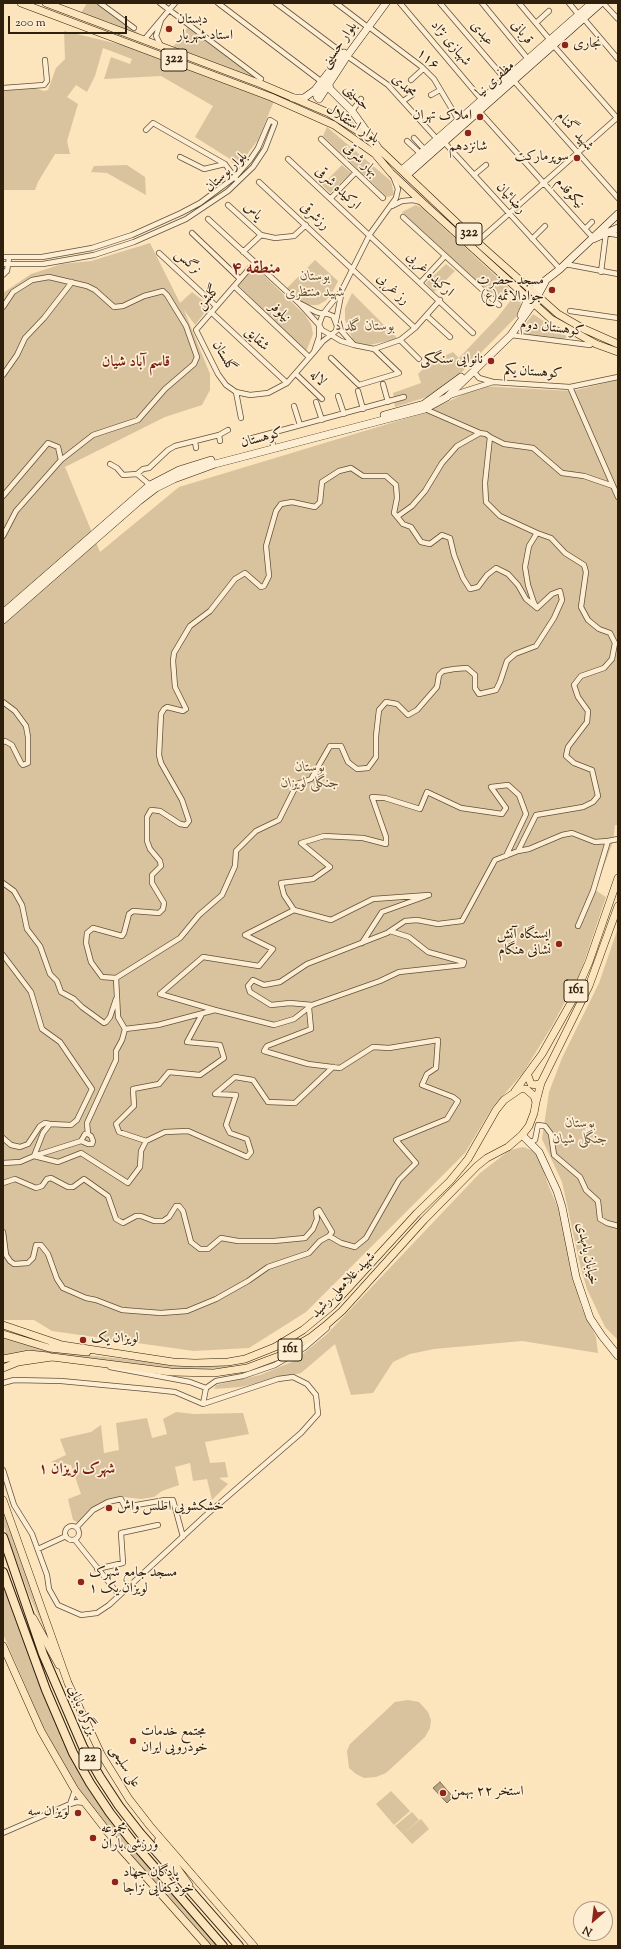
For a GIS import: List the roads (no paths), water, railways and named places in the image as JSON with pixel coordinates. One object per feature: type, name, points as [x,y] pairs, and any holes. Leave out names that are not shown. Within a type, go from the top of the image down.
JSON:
[{"type":"highway","name":"بزرگراه بابایی","points":[[3,1537],[43,1654],[83,1747],[100,1777],[140,1833],[239,1946]]},
{"type":"highway","name":"بزرگراه بابایی","points":[[3,1572],[46,1690],[73,1753],[90,1783],[110,1813],[131,1840],[223,1946]]},
{"type":"main road","name":"بلوار استقلال","points":[[21,3],[271,97],[325,121],[356,139],[375,154],[391,173],[551,319],[596,344],[618,352]]},
{"type":"main road","name":"بلوار استقلال","points":[[46,3],[293,98],[329,114],[358,131],[378,148],[477,242],[558,314],[584,329],[618,344]]},
{"type":"main road","name":"بلوار حسینی","points":[[367,26],[381,3]]},
{"type":"main road","name":"بلوار حسینی","points":[[345,55],[322,97],[318,98],[316,93],[322,82],[386,3]]},
{"type":"main road","name":"مظفری نیا","points":[[581,17],[591,3]]},
{"type":"main road","name":"مظفری نیا","points":[[413,165],[423,152],[437,139],[528,59],[581,17],[604,3]]},
{"type":"main road","name":"مظفری نیا","points":[[404,173],[480,112],[514,81],[551,42]]},
{"type":"main road","name":"حسینی","points":[[293,98],[309,95],[322,82]]},
{"type":"main road","name":"حسینی","points":[[329,85],[334,93],[352,111],[378,148]]},
{"type":"main road","points":[[325,121],[329,114]]},
{"type":"main road","points":[[530,301],[540,284],[545,282],[563,267],[618,214]]},
{"type":"main road","points":[[591,239],[618,228]]},
{"type":"main road","name":"کوهستان","points":[[3,614],[150,492],[184,474],[215,464],[425,409],[447,397],[474,372],[508,334],[530,301]]},
{"type":"main road","name":"کوهستان","points":[[3,620],[150,485],[170,474],[189,467],[424,404],[468,372],[508,334]]},
{"type":"main road","name":"161","points":[[514,1092],[528,1076],[542,1054],[580,982],[618,878]]},
{"type":"main road","name":"161","points":[[536,1102],[541,1083],[589,986],[618,906]]},
{"type":"main road","points":[[528,1076],[531,1084],[536,1085],[541,1083]]},
{"type":"main road","points":[[514,1092],[520,1089],[531,1091],[536,1102]]},
{"type":"main road","name":"شهید غلامعلی رشید","points":[[3,1325],[62,1345],[173,1362],[222,1362],[260,1354],[290,1339],[319,1318],[332,1306],[417,1213],[450,1181],[468,1159],[484,1134],[496,1110],[504,1100],[514,1092]]},
{"type":"main road","name":"شهید غلامعلی رشید","points":[[3,1368],[18,1362],[52,1357],[195,1373],[214,1373],[247,1368],[294,1348],[311,1337],[342,1311],[471,1172],[487,1158],[513,1144],[522,1135],[532,1120],[536,1102]]},
{"type":"main road","name":"خیابان یامهدی","points":[[522,1135],[531,1142],[539,1152],[557,1191],[582,1297],[590,1318],[618,1356]]},
{"type":"main road","points":[[513,1144],[524,1143],[539,1152]]},
{"type":"main road","points":[[3,1334],[38,1346],[60,1350],[76,1352],[107,1352]]},
{"type":"main road","points":[[3,1359],[29,1354],[52,1357]]},
{"type":"main road","name":"علی سلیمی","points":[[3,1500],[68,1683],[100,1754],[129,1799],[254,1946]]},
{"type":"main road","points":[[28,1608],[68,1683]]},
{"type":"main road","points":[[3,1646],[42,1731],[75,1790],[121,1849],[207,1946]]},
{"type":"main road","points":[[129,1799],[143,1822],[183,1875],[196,1897]]},
{"type":"street","points":[[100,3],[134,28]]},
{"type":"street","points":[[160,3],[261,79]]},
{"type":"street","points":[[144,40],[175,3]]},
{"type":"street","points":[[218,3],[322,82]]},
{"type":"street","name":"محمدی","points":[[276,3],[388,85],[437,139]]},
{"type":"street","name":"۱۱۶","points":[[336,3],[434,79],[459,120]]},
{"type":"street","name":"شهبازی نژاد","points":[[400,3],[482,100]]},
{"type":"street","name":"عبدی","points":[[440,3],[505,79]]},
{"type":"street","name":"قربانی","points":[[482,3],[528,59]]},
{"type":"street","points":[[477,242],[577,152],[618,118],[519,3]]},
{"type":"street","points":[[569,3],[618,59]]},
{"type":"street","points":[[604,3],[618,19]]},
{"type":"street","points":[[536,23],[549,11]]},
{"type":"street","points":[[160,46],[156,36],[161,20]]},
{"type":"street","points":[[3,88],[44,85],[47,81],[45,60]]},
{"type":"street","points":[[411,80],[423,69]]},
{"type":"street","name":"شهید گمنام","points":[[514,81],[618,198]]},
{"type":"street","points":[[431,95],[440,90]]},
{"type":"street","points":[[403,101],[412,95]]},
{"type":"street","points":[[352,111],[361,99]]},
{"type":"street","name":"نیکوقدم","points":[[480,112],[585,229],[591,239]]},
{"type":"street","name":"بلوار بوستان","points":[[3,257],[42,257],[91,248],[132,235],[181,213],[200,203],[235,177],[253,156],[270,120],[275,123],[259,160],[239,182],[216,200],[186,219],[134,242],[94,255],[43,264],[6,265]]},
{"type":"street","points":[[146,130],[153,123],[225,164],[239,182]]},
{"type":"street","points":[[414,138],[423,152]]},
{"type":"street","name":"بهار شرقی","points":[[321,139],[383,198]]},
{"type":"street","points":[[408,141],[423,152]]},
{"type":"street","name":"رضائیان","points":[[444,142],[532,239],[563,267]]},
{"type":"street","points":[[253,156],[259,160]]},
{"type":"street","points":[[180,157],[204,169],[225,164]]},
{"type":"street","name":"ارکیده شرقی","points":[[288,159],[370,234]]},
{"type":"street","points":[[474,175],[486,165]]},
{"type":"street","points":[[331,198],[356,172]]},
{"type":"street","points":[[314,352],[319,337],[319,325],[323,314],[342,290],[370,234],[392,206],[396,198],[398,190],[391,173]]},
{"type":"street","name":"رزشرقی","points":[[259,182],[353,269]]},
{"type":"street","points":[[392,206],[402,201],[413,200],[423,203]]},
{"type":"street","name":"یاس","points":[[228,205],[261,236]]},
{"type":"street","points":[[181,213],[186,219]]},
{"type":"street","points":[[403,217],[499,305]]},
{"type":"street","points":[[208,219],[299,303],[322,330],[341,341],[354,345],[374,348],[400,340],[416,328],[440,300]]},
{"type":"street","points":[[585,229],[592,222]]},
{"type":"street","points":[[243,252],[261,236],[276,238],[294,236],[306,225]]},
{"type":"street","points":[[532,239],[545,226]]},
{"type":"street","points":[[192,233],[240,279]]},
{"type":"street","points":[[601,272],[606,233],[618,235]]},
{"type":"street","name":"ارکیده غربی","points":[[370,234],[473,333]]},
{"type":"street","points":[[94,255],[96,246]]},
{"type":"street","points":[[91,248],[94,255]]},
{"type":"street","name":"نرگس","points":[[160,253],[216,306]]},
{"type":"street","points":[[420,282],[445,256]]},
{"type":"street","points":[[3,275],[9,258]]},
{"type":"street","name":"گلشن","points":[[196,330],[255,262]]},
{"type":"street","points":[[563,267],[618,274]]},
{"type":"street","name":"رز غربی","points":[[353,269],[416,328]]},
{"type":"street","points":[[3,308],[13,292],[32,280],[50,277],[72,282],[95,290],[114,307],[122,306],[144,296],[163,291],[186,326],[197,357],[194,364],[165,389],[138,420],[93,435],[61,460],[16,511],[3,536]]},
{"type":"street","points":[[3,375],[25,338],[44,318],[72,282]]},
{"type":"street","name":"نیلوفر","points":[[234,286],[309,357]]},
{"type":"street","points":[[331,335],[336,330],[342,290]]},
{"type":"street","points":[[299,303],[323,314],[328,314],[354,345]]},
{"type":"street","points":[[570,310],[618,318]]},
{"type":"street","name":"شقایق","points":[[211,312],[287,383]]},
{"type":"street","points":[[427,316],[450,337]]},
{"type":"street","name":"گلستان","points":[[196,330],[218,374],[226,385],[236,392],[250,395],[274,391],[287,383],[309,357],[331,335]]},
{"type":"street","name":"کوهستان دوم","points":[[508,334],[590,345]]},
{"type":"street","points":[[400,340],[419,359]]},
{"type":"street","points":[[331,358],[359,385],[399,373],[374,348]]},
{"type":"street","points":[[474,372],[479,378],[493,382]]},
{"type":"street","name":"لاله","points":[[296,374],[322,399]]},
{"type":"street","name":"کوهستان یکم","points":[[447,397],[493,382],[570,387],[618,377]]},
{"type":"street","points":[[383,384],[388,402]]},
{"type":"street","points":[[570,387],[618,497]]},
{"type":"street","points":[[358,391],[363,408]]},
{"type":"street","points":[[236,392],[241,418]]},
{"type":"street","points":[[338,396],[344,414]]},
{"type":"street","points":[[249,439],[404,398]]},
{"type":"street","points":[[316,402],[322,420]]},
{"type":"street","points":[[294,406],[300,425]]},
{"type":"street","points":[[425,409],[480,433],[486,434],[504,444],[533,448],[562,473],[584,476],[613,486]]},
{"type":"street","points":[[110,464],[118,468],[124,475],[137,474],[143,469],[149,468],[175,446],[219,435],[228,430]]},
{"type":"street","points":[[398,516],[412,506],[425,491],[442,462],[457,446],[480,433]]},
{"type":"street","points":[[270,434],[273,445]]},
{"type":"street","points":[[219,435],[220,441]]},
{"type":"street","points":[[490,437],[485,483],[486,502],[500,516],[551,538],[565,553],[584,565],[586,572],[581,607],[588,620],[599,629],[610,633],[615,643],[612,659],[604,668],[581,676],[574,685],[578,697],[588,711],[587,722],[568,747],[566,756],[574,763],[592,770],[598,796],[593,802],[583,807],[536,816],[518,851]]},
{"type":"street","points":[[195,442],[196,448]]},
{"type":"street","points":[[3,496],[48,443],[58,447],[61,460]]},
{"type":"street","points":[[352,468],[364,476],[386,476],[396,485],[397,498],[394,513],[403,524],[411,527],[421,542],[430,544],[442,535],[450,538],[456,561],[470,589],[478,587],[487,575],[496,568],[508,574],[518,585],[526,599],[537,608],[552,594],[560,591],[562,600],[554,618],[536,646],[514,654],[507,661],[496,690],[479,694],[474,688],[475,675],[467,668],[454,669],[443,672],[440,675],[437,687],[417,710],[408,715],[397,704],[386,702],[379,710],[376,736],[376,757],[368,768],[357,769],[348,762],[341,746],[330,746],[311,779],[297,784],[279,820],[256,832],[236,851],[235,866],[222,895],[199,915],[180,938],[116,978],[102,977],[91,962],[86,943],[87,933],[93,928],[122,936],[129,914],[133,911],[159,913],[163,909],[164,903],[152,883],[152,875],[161,866],[160,861],[150,849],[147,841],[146,817],[151,810],[160,811],[180,824],[186,825],[189,821],[182,800],[161,763],[159,755],[161,714],[167,707],[183,711],[186,709],[175,687],[173,661],[174,653],[190,626],[210,611],[235,579],[245,573],[261,587],[264,586],[269,576],[266,546],[276,511],[281,504],[292,502],[315,507],[320,502],[322,482],[339,471],[352,468]]},
{"type":"street","points":[[137,474],[150,485]]},
{"type":"street","points":[[537,608],[528,585],[525,567],[529,546],[538,533]]},
{"type":"street","points":[[3,702],[15,711],[26,726],[28,737],[28,763],[23,765],[12,745],[5,741],[3,742]]},
{"type":"street","points":[[362,943],[382,912],[429,895],[373,899],[331,920],[294,910],[284,895],[282,883],[313,879],[330,868],[301,843],[324,836],[363,838],[386,844],[386,837],[372,797],[384,798],[420,809],[427,792],[460,808],[502,814],[506,808],[491,787],[508,785],[519,794],[526,814],[506,856]]},
{"type":"street","points":[[310,1006],[290,1003],[271,1004],[250,992],[248,986],[253,980],[264,985],[280,982],[307,964],[390,931],[405,921],[417,920],[438,924],[462,921],[495,860],[518,851],[529,849],[562,835],[572,833],[595,842],[618,840]]},
{"type":"street","points":[[578,926],[593,891],[608,841]]},
{"type":"street","points":[[3,883],[14,891],[22,905],[26,929],[40,946],[50,974],[57,981],[61,992],[74,999],[82,1007],[104,1023],[110,1017],[116,997]]},
{"type":"street","points":[[294,910],[245,935],[273,949],[259,966],[203,957],[160,994],[274,1025],[294,1019],[310,1006],[380,981],[399,972],[463,965],[464,962],[428,952],[419,947],[409,938],[390,931]]},
{"type":"street","points":[[3,954],[31,992],[42,1030],[60,1042],[92,1089],[77,1120],[71,1125],[46,1123],[40,1126],[28,1144],[20,1147],[11,1145],[3,1138]]},
{"type":"street","points":[[3,1163],[20,1162],[81,1141],[92,1144],[93,1141],[91,1136],[86,1130],[87,1123],[116,1060],[116,1051],[122,1040],[125,1029],[118,1017],[116,978]]},
{"type":"street","points":[[310,1006],[311,1029],[268,1046],[264,1051],[308,1064],[340,1068],[373,1047],[389,1048],[438,1040],[436,1068],[427,1074],[422,1085],[453,1097],[458,1101],[448,1119],[396,1140],[416,1163],[399,1180],[366,1238],[355,1247],[341,1243],[329,1236]]},
{"type":"street","points":[[125,1029],[158,1025],[215,1010]]},
{"type":"street","points":[[146,1141],[119,1132],[116,1124],[134,1106],[133,1089],[159,1084],[169,1072],[200,1075],[224,1058],[220,1045],[187,1042],[202,1014]]},
{"type":"street","points":[[34,1156],[58,1162],[81,1153],[128,1183],[140,1167],[141,1151],[146,1141],[166,1132],[188,1131],[247,1157],[251,1152],[248,1139],[230,1133],[226,1125],[236,1095],[215,1094],[235,1077],[253,1080],[268,1102],[295,1103],[333,1067]]},
{"type":"street","points":[[34,1156],[43,1133],[50,1124]]},
{"type":"street","points":[[531,1142],[536,1138],[535,1131],[538,1125],[545,1126],[551,1134],[554,1155],[580,1177],[586,1190],[598,1201],[600,1206],[600,1219],[618,1226]]},
{"type":"street","points":[[81,1141],[85,1134],[88,1134]]},
{"type":"street","points":[[3,1183],[14,1179],[36,1188],[42,1186],[46,1179],[51,1178],[68,1187],[73,1187],[84,1179],[108,1196],[116,1219],[123,1223],[136,1216],[142,1216],[154,1221],[163,1221],[169,1217],[176,1206],[179,1206],[183,1211],[191,1242],[200,1249],[208,1249],[221,1238],[238,1241],[274,1241],[305,1238],[313,1229],[316,1219],[316,1212],[319,1210],[332,1232],[329,1236],[320,1241],[309,1253],[268,1267],[248,1281],[216,1299],[187,1311],[169,1311],[162,1313],[122,1310],[96,1300],[86,1298],[64,1288],[57,1279],[48,1254],[40,1245],[36,1245],[33,1258],[28,1263],[14,1264],[6,1255],[3,1232]]},
{"type":"street","points":[[203,1404],[206,1388],[216,1381],[243,1376],[286,1360],[321,1334],[342,1311]]},
{"type":"street","points":[[90,1362],[130,1372],[190,1382],[206,1388]]},
{"type":"street","points":[[3,1383],[14,1380],[61,1381],[147,1389],[175,1392],[203,1404],[278,1379],[293,1377],[307,1384],[316,1395],[318,1414],[302,1433],[183,1537],[119,1596],[97,1613],[81,1614],[58,1605],[49,1589],[47,1574],[32,1534],[14,1505],[3,1470]]},
{"type":"street","points":[[76,1527],[93,1510],[108,1502],[121,1499],[125,1507],[173,1500],[183,1537]]},
{"type":"street","points":[[97,1569],[123,1563],[121,1533],[158,1525]]},
{"type":"street","points":[[76,1527],[67,1527],[65,1531],[66,1536],[71,1540],[75,1540],[119,1596]]},
{"type":"street","points":[[75,1540],[79,1534],[76,1527]]},
{"type":"street","points":[[38,1549],[66,1536]]},
{"type":"street","points":[[70,1804],[75,1790]]},
{"type":"street","points":[[3,1834],[70,1804],[77,1802],[85,1803]]},
{"type":"place","name":"دبستان استاد شهریار","points":[[169,29]]},
{"type":"place","name":"نجاری","points":[[565,45]]},
{"type":"place","name":"املاک تهران","points":[[480,117]]},
{"type":"place","name":"شانزدهم","points":[[468,133]]},
{"type":"place","name":"سوپرمارکت","points":[[577,158]]},
{"type":"place","name":"مسجد حضرت جوادالائمه(ع)","points":[[552,290]]},
{"type":"place","name":"نانوایی سنگکی","points":[[491,361]]},
{"type":"place","name":"ایستگاه آتش نشانی هنگام","points":[[559,944]]},
{"type":"place","name":"لویزان یک","points":[[83,1340]]},
{"type":"place","name":"خشکشویی اطلس واش","points":[[109,1508]]},
{"type":"place","name":"مسجد جامع شهرک لویزان یک ۱","points":[[81,1582]]},
{"type":"place","name":"مجتمع خدمات خودرویی ایران","points":[[133,1741]]},
{"type":"place","name":"استخر ۲۲ بهمن","points":[[443,1793]]},
{"type":"place","name":"لویزان سه","points":[[78,1813]]},
{"type":"place","name":"مجموعه ورزشی باران","points":[[93,1838]]},
{"type":"place","name":"پادگان جهاد خودکفایی نزاجا","points":[[115,1882]]},
{"type":"district","name":"منطقه ۴","points":[[256,270]]},
{"type":"district","name":"قاسم آباد شیان","points":[[136,363]]},
{"type":"district","name":"شهرک لویزان ۱","points":[[77,1470]]},
{"type":"park label","name":"بوستان شهید منتظری","points":[[315,286]]},
{"type":"park label","name":"بوستان گلداد","points":[[365,328]]},
{"type":"park label","name":"بوستان جنگلی لویزان","points":[[310,778]]},
{"type":"park label","name":"بوستان جنگلی شیان","points":[[580,1134]]}]
